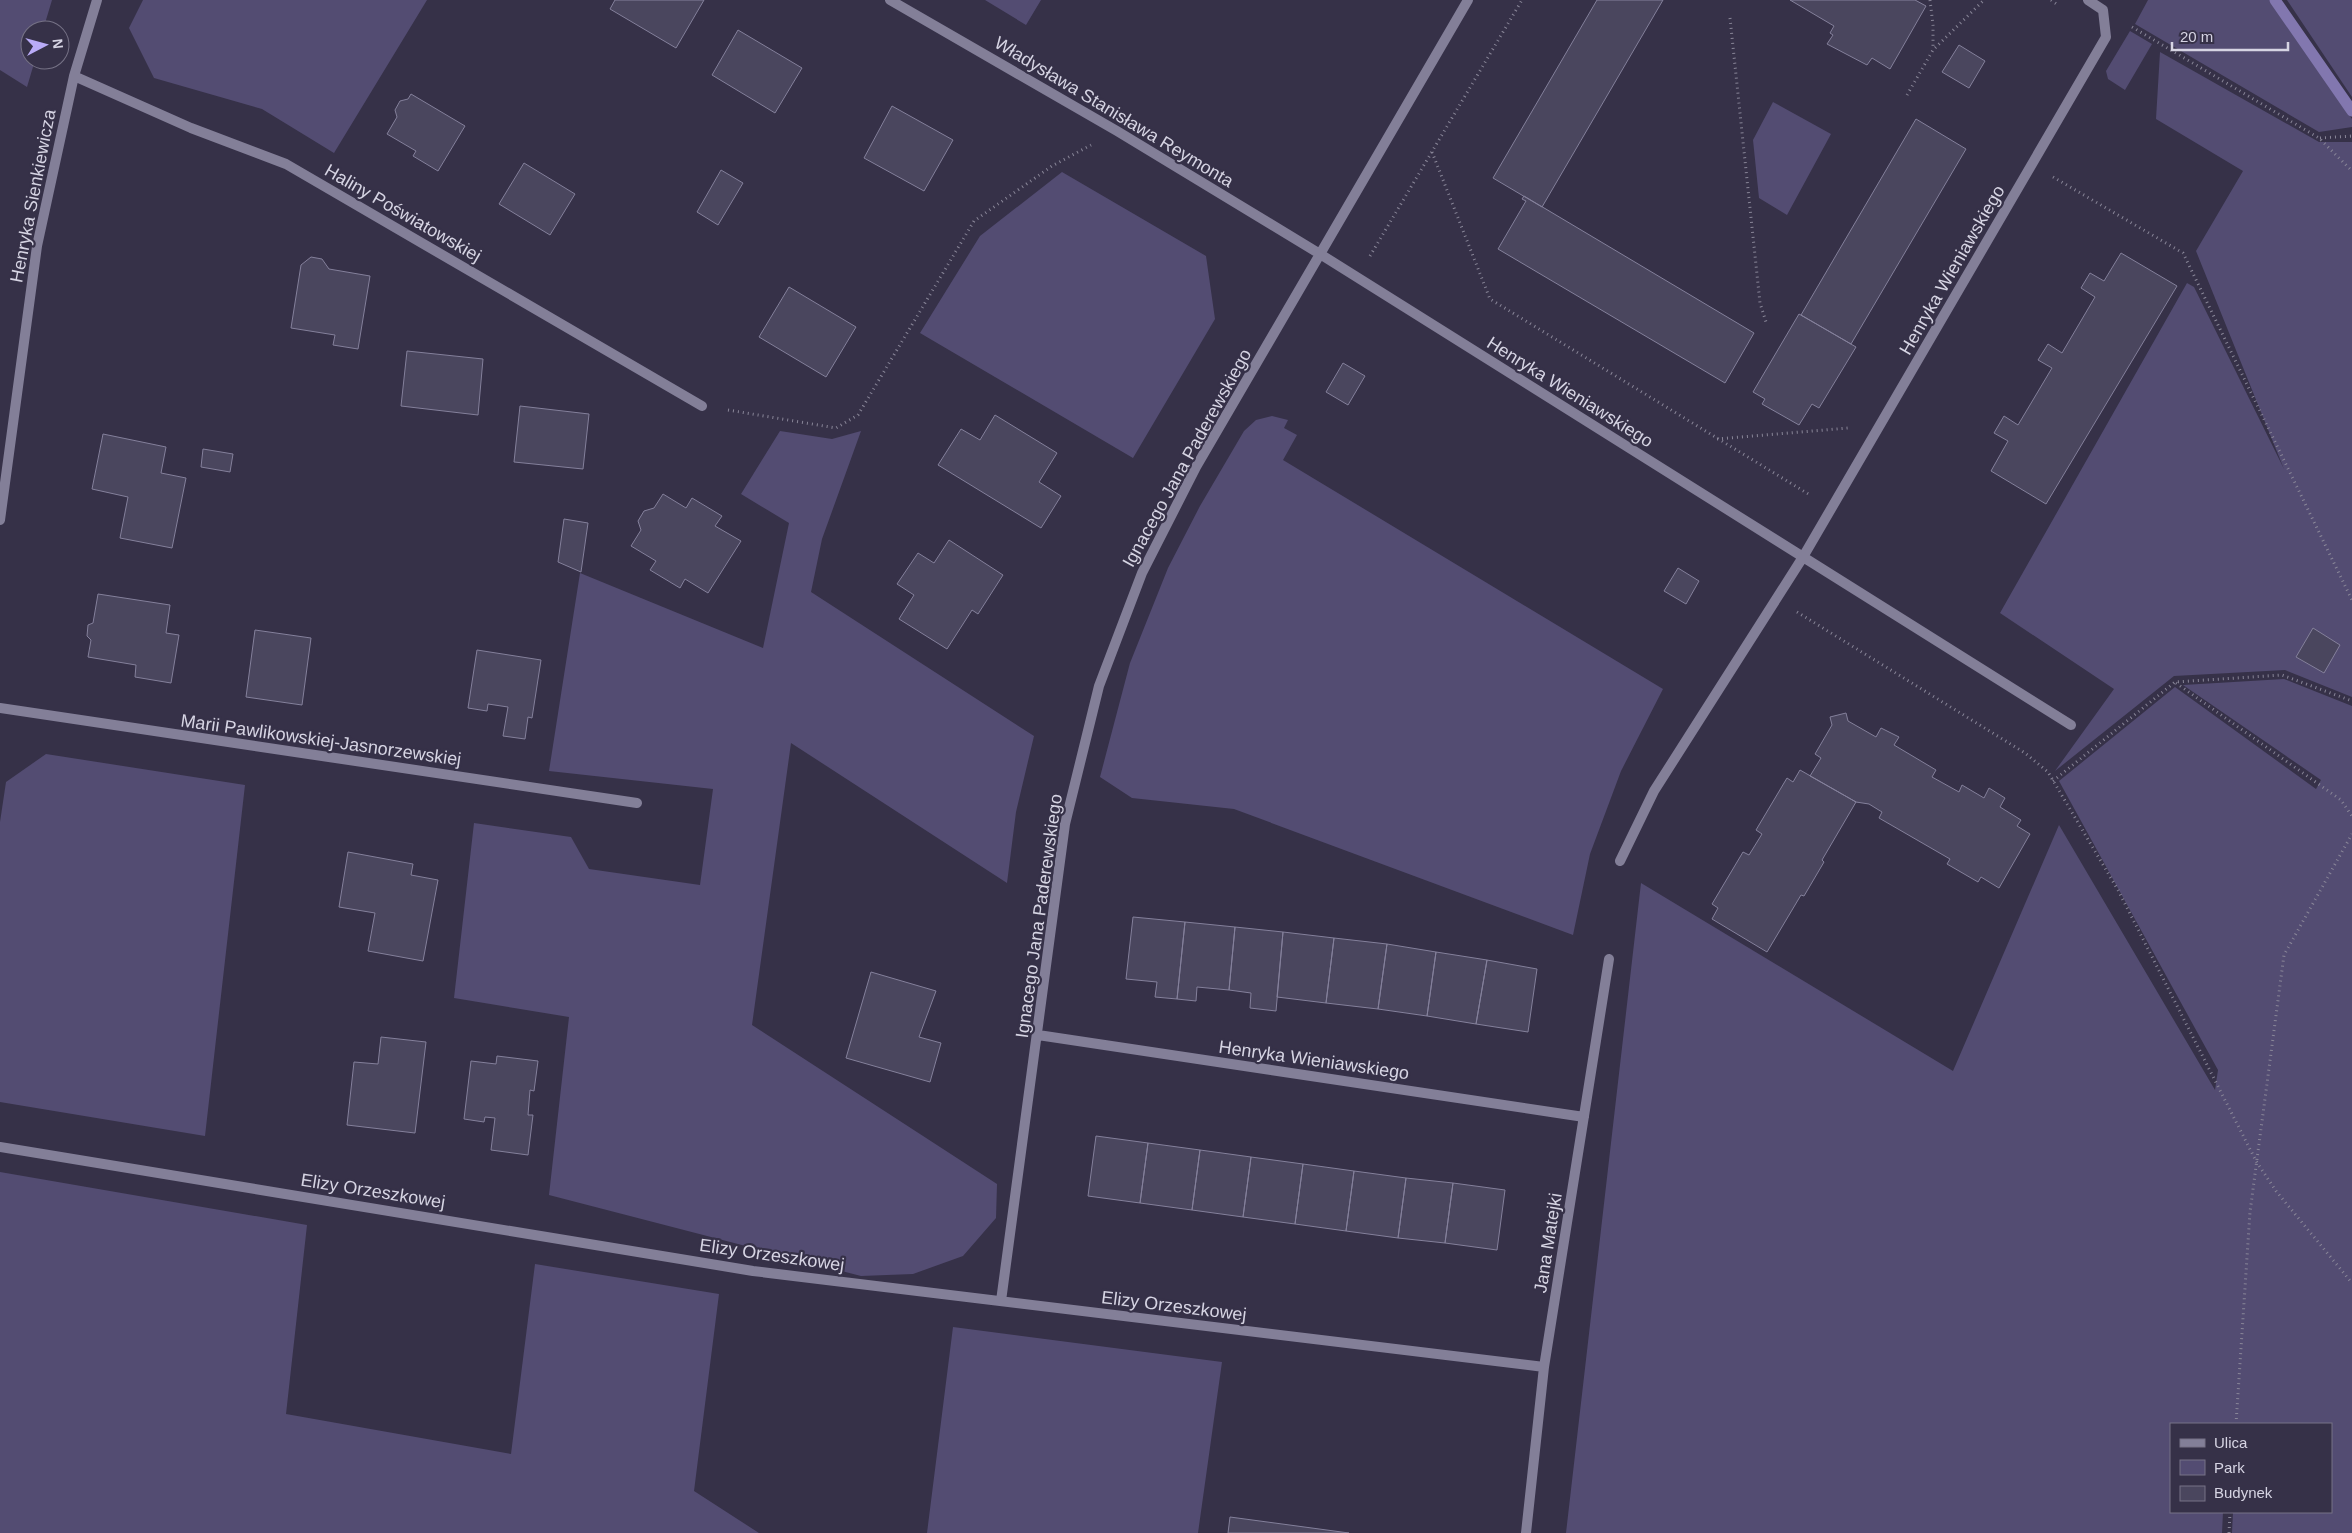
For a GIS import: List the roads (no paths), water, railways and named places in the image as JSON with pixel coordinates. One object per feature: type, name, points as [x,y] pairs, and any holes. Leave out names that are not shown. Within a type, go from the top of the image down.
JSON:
[{"type":"street","name":"Henryka Sienkiewicza","points":[[0,520],[37,246],[74,76],[96,0]]},
{"type":"street","name":"Władysława Stanisława Reymonta","points":[[890,0],[1117,131],[1320,254]]},
{"type":"street","name":"Ignacego Jana Paderewskiego","points":[[1001,1301],[1065,824],[1099,686],[1142,573],[1196,467],[1468,0]]},
{"type":"street","name":"Henryka Wieniawskiego","points":[[1620,861],[1654,791],[1832,509],[2106,37],[2103,10],[2088,0]]},
{"type":"street","name":"Haliny Poświatowskiej","points":[[74,76],[191,128],[286,164],[702,406]]},
{"type":"street","name":"Henryka Wieniawskiego","points":[[1320,254],[2071,725]]},
{"type":"street","name":"Marii Pawlikowskiej-Jasnorzewskiej","points":[[0,708],[637,803]]},
{"type":"street","name":"Jana Matejki","points":[[1526,1533],[1544,1368],[1608,960]]},
{"type":"street","name":"Henryka Wieniawskiego","points":[[1038,1035],[1584,1117]]},
{"type":"street","name":"Elizy Orzeszkowej","points":[[0,1146],[753,1271],[1544,1368]]},
{"type":"waterway","points":[[2275,0],[2352,111]]}]
